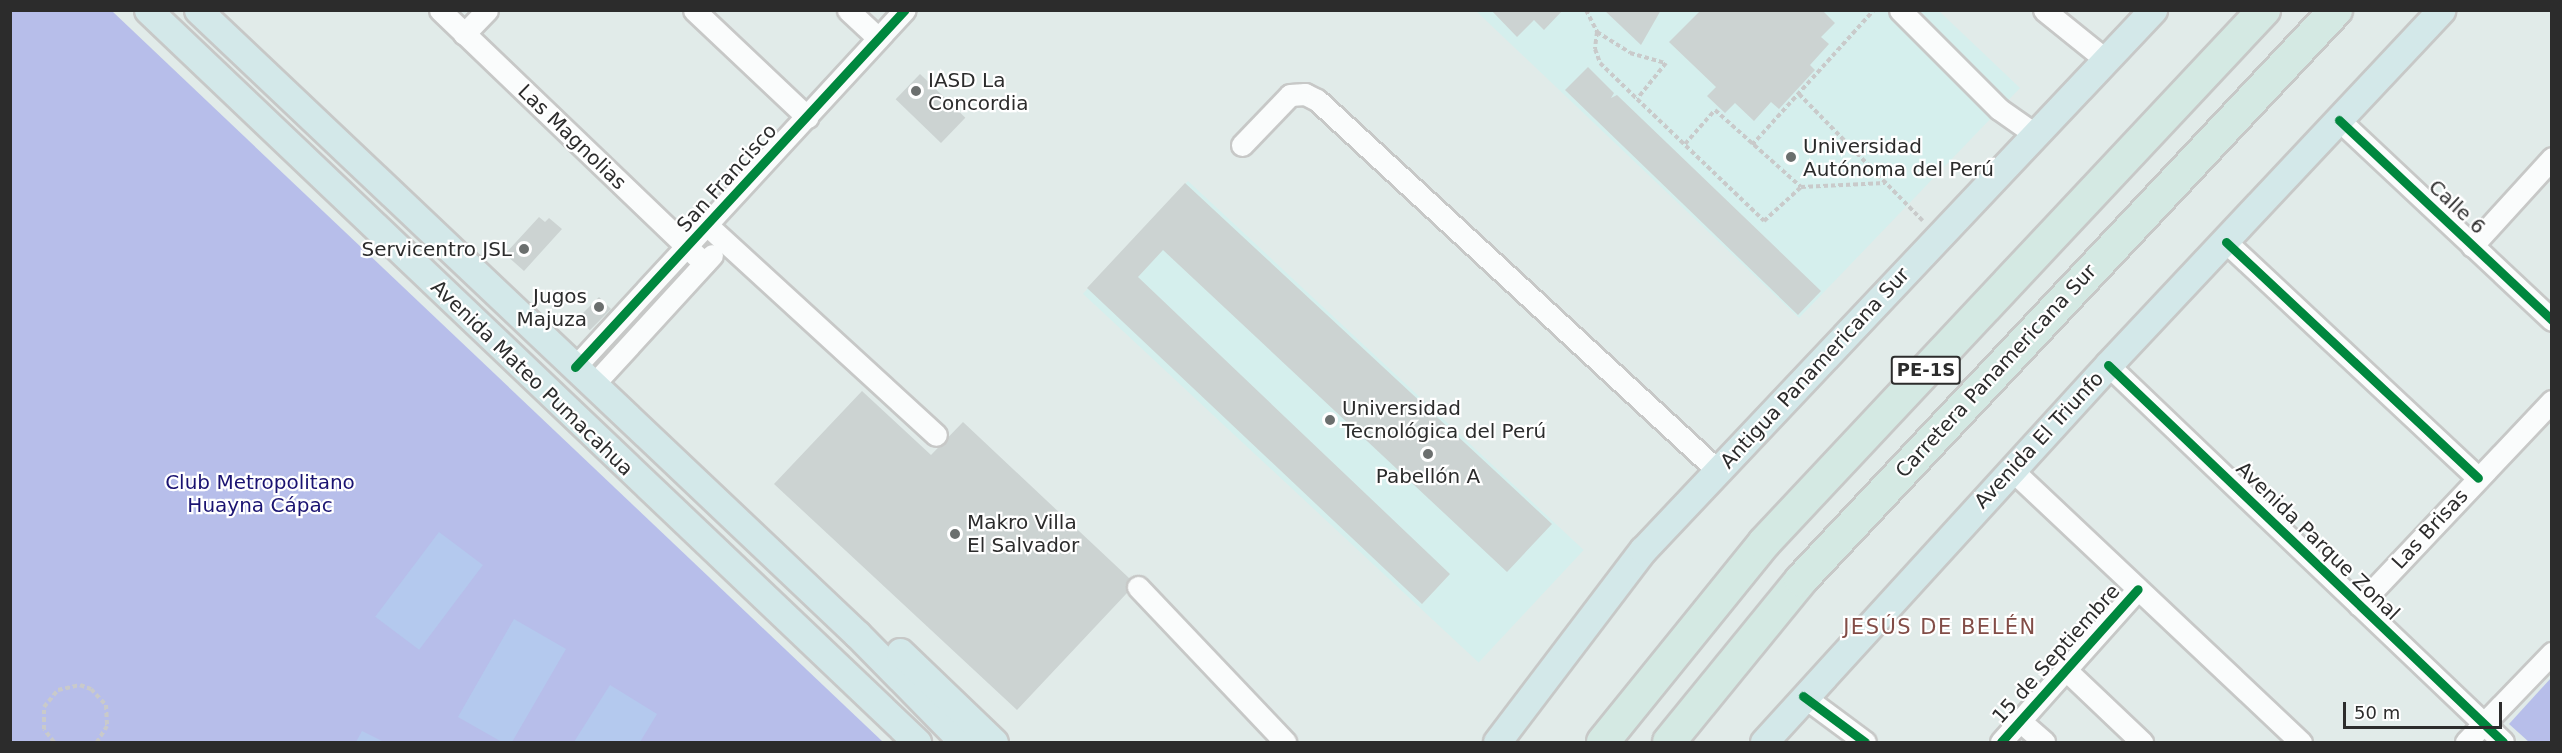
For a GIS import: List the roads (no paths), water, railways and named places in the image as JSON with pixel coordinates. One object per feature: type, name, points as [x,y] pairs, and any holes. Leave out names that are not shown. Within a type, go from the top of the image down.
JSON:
[{"type":"highway","name":"PE-1S","points":[[1603,742],[1764,543],[2264,10]]},
{"type":"highway","name":"Carretera Panamericana Sur","points":[[1669,742],[1801,580],[2336,10]]},
{"type":"main road","name":"Avenida Mateo Pumacahua","points":[[148,10],[917,742]]},
{"type":"main road","name":"Avenida Mateo Pumacahua","points":[[198,10],[857,634],[963,742]]},
{"type":"main road","name":"Antigua Panamericana Sur","points":[[1497,742],[1643,550],[2153,10]]},
{"type":"main road","name":"Avenida El Triunfo","points":[[1764,742],[1803,696],[2108,365],[2226,242],[2441,10]]},
{"type":"main road","points":[[704,489],[768,528],[994,742]]},
{"type":"street","name":"Las Magnolias","points":[[440,10],[704,263]]},
{"type":"street","points":[[464,34],[487,10]]},
{"type":"street","points":[[694,10],[807,117]]},
{"type":"street","points":[[848,10],[878,38]]},
{"type":"street","name":"San Francisco","points":[[584,376],[688,248],[905,10]]},
{"type":"street","points":[[1900,10],[1999,109],[2036,135]]},
{"type":"street","points":[[2044,10],[2106,60]]},
{"type":"street","points":[[1242,145],[1290,95],[1305,93],[1317,100],[1718,470]]},
{"type":"street","name":"Calle 6","points":[[2339,120],[2552,320]]},
{"type":"street","points":[[2472,246],[2552,158]]},
{"type":"street","points":[[708,226],[936,435]]},
{"type":"street","name":"San Francisco","points":[[584,376],[724,242]]},
{"type":"street","points":[[2226,242],[2478,478]]},
{"type":"street","name":"Avenida Parque Zonal","points":[[2108,365],[2503,742]]},
{"type":"street","name":"Las Brisas","points":[[2359,605],[2552,401]]},
{"type":"street","points":[[2012,470],[2301,742]]},
{"type":"street","points":[[1138,587],[1285,742]]},
{"type":"street","name":"15 de Septiembre","points":[[2001,742],[2138,589]]},
{"type":"street","points":[[2466,742],[2552,654]]},
{"type":"street","points":[[2066,670],[2142,742]]},
{"type":"street","points":[[1803,696],[1865,742]]},
{"type":"street","points":[[2020,721],[2044,742]]},
{"type":"place","name":"IASD La Concordia","points":[[916,91]]},
{"type":"place","name":"Universidad Autónoma del Perú","points":[[1791,157]]},
{"type":"place","name":"Servicentro JSL","points":[[524,249]]},
{"type":"place","name":"Jugos Majuza","points":[[599,307]]},
{"type":"place","name":"Universidad Tecnológica del Perú","points":[[1330,420]]},
{"type":"place","name":"Pabellón A","points":[[1428,454]]},
{"type":"place","name":"Makro Villa El Salvador","points":[[955,534]]},
{"type":"district","name":"JESÚS DE BELÉN","points":[[1940,627]]},
{"type":"park label","name":"Club Metropolitano Huayna Cápac","points":[[260,494]]}]
